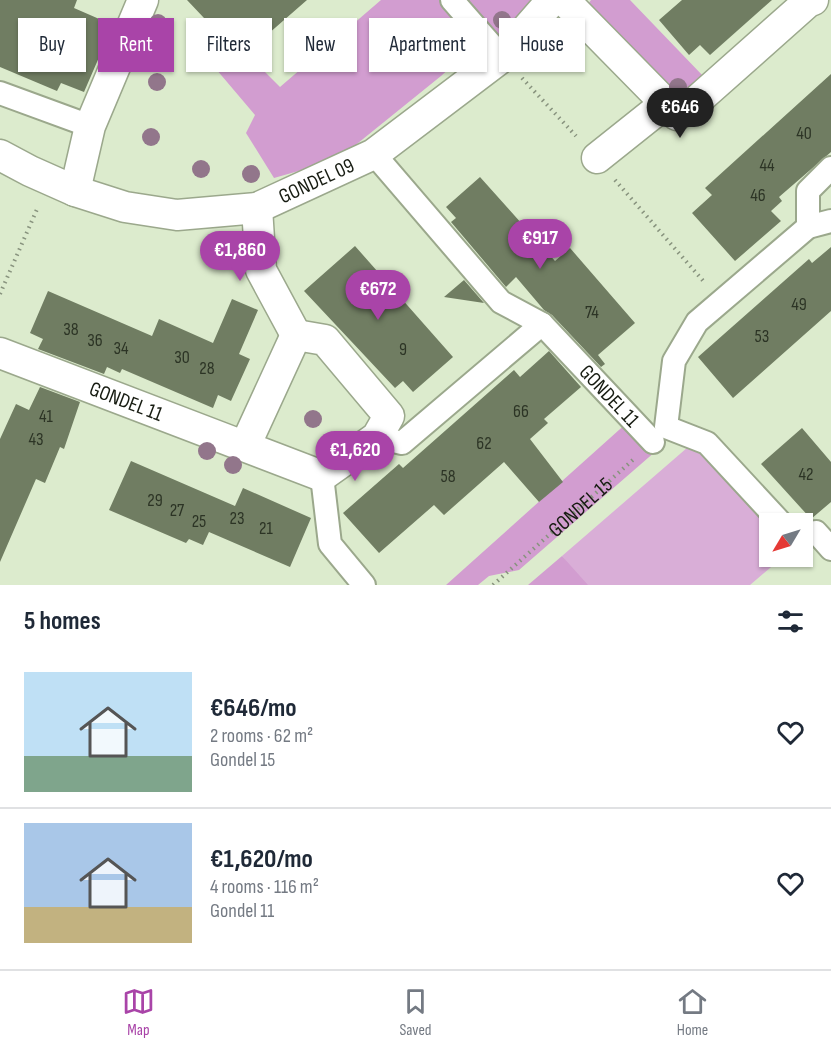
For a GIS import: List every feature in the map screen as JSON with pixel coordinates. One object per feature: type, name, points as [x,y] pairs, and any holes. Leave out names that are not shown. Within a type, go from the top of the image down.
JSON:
[{"type":"street","points":[[75,190],[90,126],[143,0]]},
{"type":"street","points":[[452,0],[499,54]]},
{"type":"street","name":"GONDEL 09","points":[[536,18],[552,0]]},
{"type":"street","points":[[564,0],[677,115],[692,105],[813,0]]},
{"type":"street","name":"GONDEL 09","points":[[0,155],[30,171],[75,190],[125,207],[177,215],[257,208],[374,154],[499,59]]},
{"type":"street","points":[[0,93],[90,126]]},
{"type":"street","points":[[597,159],[666,103]]},
{"type":"street","name":"GONDEL 11","points":[[374,154],[501,302],[542,324],[653,442]]},
{"type":"street","points":[[808,227],[808,190],[831,168]]},
{"type":"street","points":[[257,208],[261,270],[296,334],[325,340],[389,416],[376,437],[322,476],[330,544],[364,585]]},
{"type":"street","points":[[772,513],[707,442],[666,427],[674,361],[697,322],[808,227],[831,221]]},
{"type":"street","points":[[376,437],[402,442],[542,324]]},
{"type":"street","points":[[245,447],[296,334]]},
{"type":"street","name":"GONDEL 11","points":[[2,359],[322,476]]},
{"type":"street","points":[[813,533],[816,532],[831,549]]},
{"type":"path","points":[[0,294],[43,196],[29,188],[30,171]]},
{"type":"path","name":"GONDEL 15","points":[[493,585],[653,442]]},
{"type":"shaded area","points":[[381,0],[439,0],[453,18],[369,18],[369,72],[445,72],[337,160],[274,178],[246,133],[255,115],[219,72],[265,72],[280,87],[297,72],[357,72],[357,21]]},
{"type":"shaded area","points":[[466,0],[536,0],[520,18],[499,18],[499,40],[487,25],[487,18],[481,18]]},
{"type":"shaded area","points":[[591,0],[630,0],[704,77],[673,103],[583,11]]},
{"type":"shaded area","points":[[629,421],[656,451],[519,570],[489,576],[478,585],[446,585]]},
{"type":"shaded area","points":[[695,441],[760,513],[759,567],[771,567],[750,585],[564,585],[566,561],[562,556]]},
{"type":"shaded area","points":[[562,556],[588,585],[528,585]]},
{"type":"building","points":[[0,0],[77,0],[74,8],[98,18],[98,60],[84,92],[61,83],[57,91],[0,67]]},
{"type":"building","points":[[187,0],[307,0],[272,31],[272,18],[204,18]]},
{"type":"building","points":[[682,0],[772,0],[710,55],[700,45],[689,55],[659,20]]},
{"type":"building","points":[[831,74],[831,152],[779,197],[782,201],[771,211],[781,221],[735,261],[692,213],[712,195],[705,188]]},
{"type":"building","points":[[480,177],[555,261],[570,248],[635,323],[598,355],[605,364],[601,367],[552,315],[544,310],[516,277],[506,287],[451,222],[456,218],[446,207]]},
{"type":"building","points":[[355,246],[453,357],[413,392],[403,381],[395,388],[304,291]]},
{"type":"building","points":[[831,247],[831,311],[733,398],[698,357],[809,259],[812,263]]},
{"type":"building","points":[[464,280],[484,303],[444,297]]},
{"type":"building","points":[[48,291],[152,336],[159,319],[213,343],[232,299],[258,310],[239,354],[250,359],[231,401],[218,395],[213,408],[122,369],[120,373],[107,367],[104,374],[38,349],[43,339],[30,333]]},
{"type":"building","points":[[549,351],[581,387],[544,419],[548,423],[530,439],[563,482],[539,502],[504,462],[444,515],[434,505],[379,553],[343,513],[399,464],[403,468],[514,370],[520,377]]},
{"type":"building","points":[[40,387],[80,402],[64,449],[60,447],[45,483],[36,479],[0,562],[0,439],[16,404],[29,410]]},
{"type":"building","points":[[802,428],[831,462],[831,502],[813,517],[813,513],[806,513],[761,464]]},
{"type":"building","points":[[131,461],[235,506],[243,488],[311,518],[290,567],[209,532],[203,545],[189,539],[186,543],[109,510]]}]
